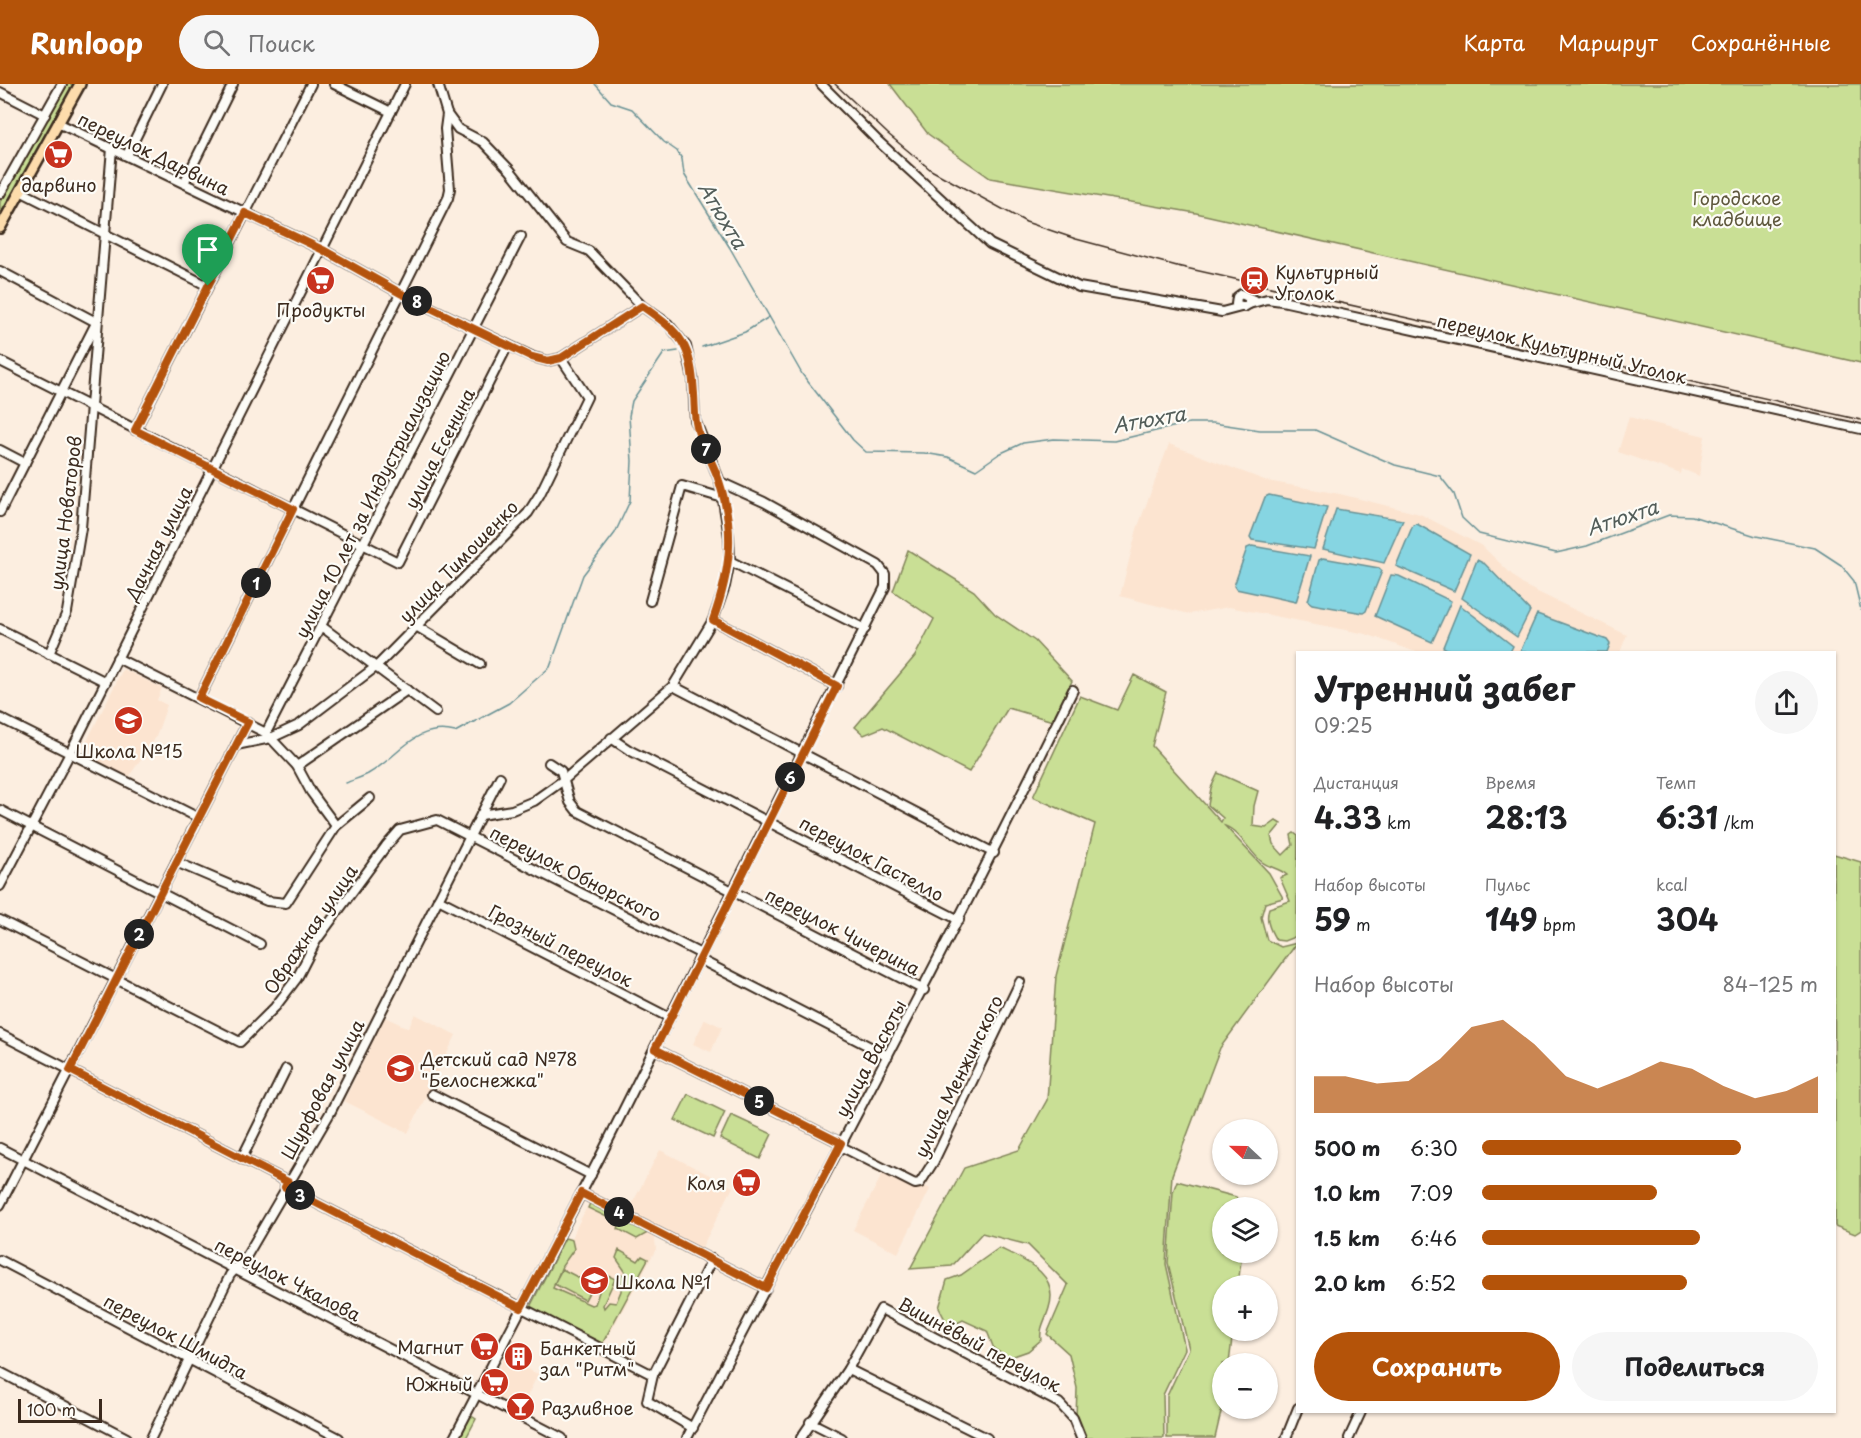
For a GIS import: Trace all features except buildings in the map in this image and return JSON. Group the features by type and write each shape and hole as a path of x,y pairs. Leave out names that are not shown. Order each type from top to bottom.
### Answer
{"main road":[{"path":"0,228 80,84"}],"street":[{"path":"0,194 62,84"},
{"path":"127,155 162,84"},
{"path":"184,183 233,84"},
{"path":"135,430 311,84"},
{"path":"334,84 391,112"},
{"name":"Дачная улица","path":"0,886 106,682 405,84"},
{"path":"438,84 447,114 458,129 483,142 510,170 567,242 590,251 642,306 668,324 686,346 693,379 695,420 720,482 730,561 725,586 713,620 674,686 565,779 534,801 512,810 481,815"},
{"name":"переулок Культурный Уголок","path":"821,84 879,142 990,244 1079,287 1197,308 1244,304 1267,298 1861,429"},
{"path":"0,92 45,115"},
{"path":"199,698 448,198 450,189 445,129 447,114"},
{"name":"переулок Дарвина","path":"58,123 323,250 402,294 507,347 548,361 561,358"},
{"name":"улица Новаторов","path":"49,654 67,612 81,528 112,148"},
{"path":"20,191 208,286"},
{"name":"улица 10 лет за Индустриализацию","path":"269,736 321,626 521,236"},
{"path":"0,271 98,318 0,512"},
{"path":"561,358 642,306"},
{"name":"улица Есенина","path":"363,544 398,562 507,347"},
{"name":"улица Тимошенко","path":"236,745 269,736 299,724 376,666 528,513 540,494 587,397 561,358"},
{"path":"0,361 363,544"},
{"path":"0,450 25,463"},
{"path":"454,1438 655,1049 885,586 885,574 878,565 764,502 720,482"},
{"path":"650,600 682,486 723,498"},
{"path":"730,561 865,629"},
{"path":"713,620 837,686"},
{"path":"321,626 436,712"},
{"path":"417,626 480,664"},
{"path":"0,629 106,682"},
{"path":"117,658 248,722 269,736 297,766 311,792 336,826"},
{"path":"674,686 994,853"},
{"path":"297,766 407,690"},
{"name":"улица Васюты","path":"687,1438 924,990 1073,690"},
{"path":"0,718 199,818"},
{"path":"0,1205 248,722"},
{"name":"переулок Гастелло","path":"611,738 959,920"},
{"name":"переулок Чичерина","path":"549,763 561,771 570,802 577,811 924,990"},
{"name":"Шурфовая улица","path":"151,1438 230,1275 237,1269 330,1113 500,777"},
{"path":"176,862 267,901 286,903 336,826 370,798"},
{"path":"0,810 260,944"},
{"name":"переулок Обнорского","path":"437,820 471,835 888,1056"},
{"name":"Овражная улица","path":"115,980 240,1042 275,1007 297,978 316,941 400,830 437,820"},
{"name":"Грозный переулок","path":"438,899 670,1018"},
{"path":"0,920 115,980"},
{"name":"улица Менжинского","path":"841,1144 915,1184 920,1183 934,1161 1020,982"},
{"path":"0,1034 242,1158 287,1185 653,1375"},
{"path":"655,1049 841,1144"},
{"path":"242,1158 286,1070"},
{"path":"432,1094 591,1175"},
{"name":"переулок Чкалова","path":"0,1148 562,1438"},
{"path":"581,1193 766,1288"},
{"path":"693,1428 647,1401 653,1375 712,1259"},
{"name":"переулок Шмидта","path":"0,1260 339,1438"},
{"name":"Вишнёвый переулок","path":"848,1369 881,1309 1059,1403 1073,1418 1081,1438"},
{"path":"801,1438 848,1369 987,1438"},
{"path":"0,1372 127,1438"},
{"path":"1286,1438 1296,1413"},
{"path":"1349,1438 1361,1413"},
{"path":"810,1422 842,1438"}],"shaded area":[{"path":"1629,417 1705,436 1699,476 1682,469 1681,474 1618,452"},
{"path":"1169,444 1267,481 1340,494 1420,514 1482,546 1523,585 1627,635 1620,651 1413,651 1366,634 1229,607 1189,614 1120,596 1137,529"},
{"name":"Школа №15","path":"123,669 162,688 157,700 167,705 156,737 128,778 80,755"},
{"name":"Детский сад №78 \"Белоснежка\"","path":"415,1014 456,1035 408,1133 344,1101 385,1017 408,1028"},
{"path":"705,1019 722,1027 711,1052 693,1044"},
{"path":"660,1150 733,1187 701,1249 628,1212"},
{"path":"884,1171 919,1189 921,1184 930,1189 898,1253 853,1230"},
{"name":"Школа №1","path":"591,1199 652,1231 656,1249 603,1346 533,1312"},
{"path":"504,1358 538,1374 521,1409 487,1392"}],"green space":[{"path":"66,84 74,84 0,215 0,202"},
{"name":"Городское кладбище","path":"890,84 1861,84 1861,363 1196,213 990,178 928,134"},
{"path":"908,550 974,591 995,614 1035,641 1072,681 1053,721 1008,708 969,772 883,727 864,735 855,727 915,656 934,619 893,591"},
{"path":"1134,675 1166,692 1152,746 1221,822 1223,818 1208,805 1211,788 1218,773 1258,791 1254,806 1253,826 1266,828 1276,821 1281,824 1271,836 1273,844 1283,855 1293,845 1291,835 1296,834 1296,936 1284,941 1276,940 1269,925 1268,912 1269,908 1290,901 1280,878 1287,875 1262,862 1235,832 1225,826 1269,873 1283,898 1265,903 1261,917 1267,940 1281,947 1296,944 1220,1048 1172,1175 1166,1264 1185,1349 1163,1395 1164,1438 1082,1438 1076,1418 1077,1388 1069,1354 1047,1334 1068,1285 1028,1245 982,1233 952,1266 910,1269 964,1168 1019,1150 1047,1100 1056,976 1095,824 1033,797 1080,696 1117,710"},
{"path":"1836,855 1861,862 1861,1230 1855,1234 1836,1226"},
{"path":"688,1094 725,1112 713,1138 675,1120"},
{"path":"731,1115 772,1134 760,1159 720,1139"},
{"path":"1177,1181 1236,1197 1212,1197 1212,1263 1241,1263 1239,1275 1212,1275 1212,1341 1232,1341 1230,1353 1212,1353 1212,1419 1219,1419 1215,1438 1167,1438 1167,1396 1189,1349 1168,1263 1173,1192"},
{"path":"591,1201 651,1231 637,1239 618,1229 619,1226 614,1224 615,1221 588,1208"},
{"path":"565,1238 572,1240 574,1249 562,1266 553,1288 591,1305 595,1304 600,1289 609,1276 615,1279 603,1305 604,1308 609,1302 616,1303 621,1291 621,1275 627,1274 616,1258 619,1250 638,1261 642,1256 648,1259 602,1344 533,1311 530,1307"},
{"path":"999,1248 1038,1269 1045,1277 1051,1296 1041,1340 1028,1351 1008,1358 994,1349 987,1331 963,1320 949,1327 939,1308 947,1280 961,1275"},
{"path":"562,1269 593,1285 585,1300 554,1284"},
{"path":"470,1415 476,1419 466,1438 458,1438"}],"water":[{"path":"1269,495 1327,507 1314,549 1252,540 1250,537 1265,497"},
{"path":"1336,509 1403,520 1384,563 1323,549"},
{"path":"1417,524 1470,554 1454,591 1396,566 1413,525"},
{"path":"1252,546 1310,556 1296,602 1236,589 1234,586 1247,548"},
{"path":"1323,558 1379,568 1382,571 1366,611 1363,613 1312,604 1308,601 1319,560"},
{"path":"1477,560 1485,564 1530,611 1517,637 1462,598"},
{"path":"1391,575 1399,576 1451,601 1432,642 1375,616"},
{"path":"1460,605 1513,646 1510,651 1451,651 1443,647"},
{"path":"1537,614 1607,640 1610,644 1607,651 1520,651"}],"waterway":[{"name":"Атюхта","path":"595,84 611,102 632,109 664,142 677,151 682,159 684,174 730,248 802,374 853,440 866,452 924,453 948,457 976,470 999,454 1023,443 1054,439 1114,441 1189,423 1213,423 1260,430 1315,430 1395,465 1440,476 1454,494 1462,518 1479,534 1556,553 1587,546 1669,515 1692,516 1756,536 1815,548 1841,565 1854,581 1861,610"},
{"path":"702,347 745,332 769,317"},
{"path":"346,783 379,767 418,736 441,730 455,732 509,703 550,667 583,575 615,533 630,501 632,461 629,416 632,401 664,353 678,351"}],"railway":[{"path":"835,84 888,134 931,170 1026,222 1076,239 1177,266 1861,420"}],"place":[{"name":"дарвино","path":"59,155"},
{"name":"Продукты","path":"321,280"},
{"name":"Культурный Уголок","path":"1254,281"},
{"name":"Школа №15","path":"129,721"},
{"name":"Детский сад №78 \"Белоснежка\"","path":"400,1068"},
{"name":"Коля","path":"747,1182"},
{"name":"Школа №1","path":"594,1281"},
{"name":"Магнит","path":"484,1346"},
{"name":"Банкетный зал \"Ритм\"","path":"519,1357"},
{"name":"Южный","path":"494,1383"},
{"name":"Разливное","path":"520,1407"}],"route":[{"path":"245,213 323,250 402,294 507,347 532,357 548,361 561,358 642,306 668,324 686,346 693,379 695,420 720,482 729,537 730,561 725,586 713,620 837,686 655,1049 841,1143 766,1288 581,1193 521,1308 285,1187 288,1182 70,1070 248,722 199,698 293,509 135,430 208,286 245,213"}]}
